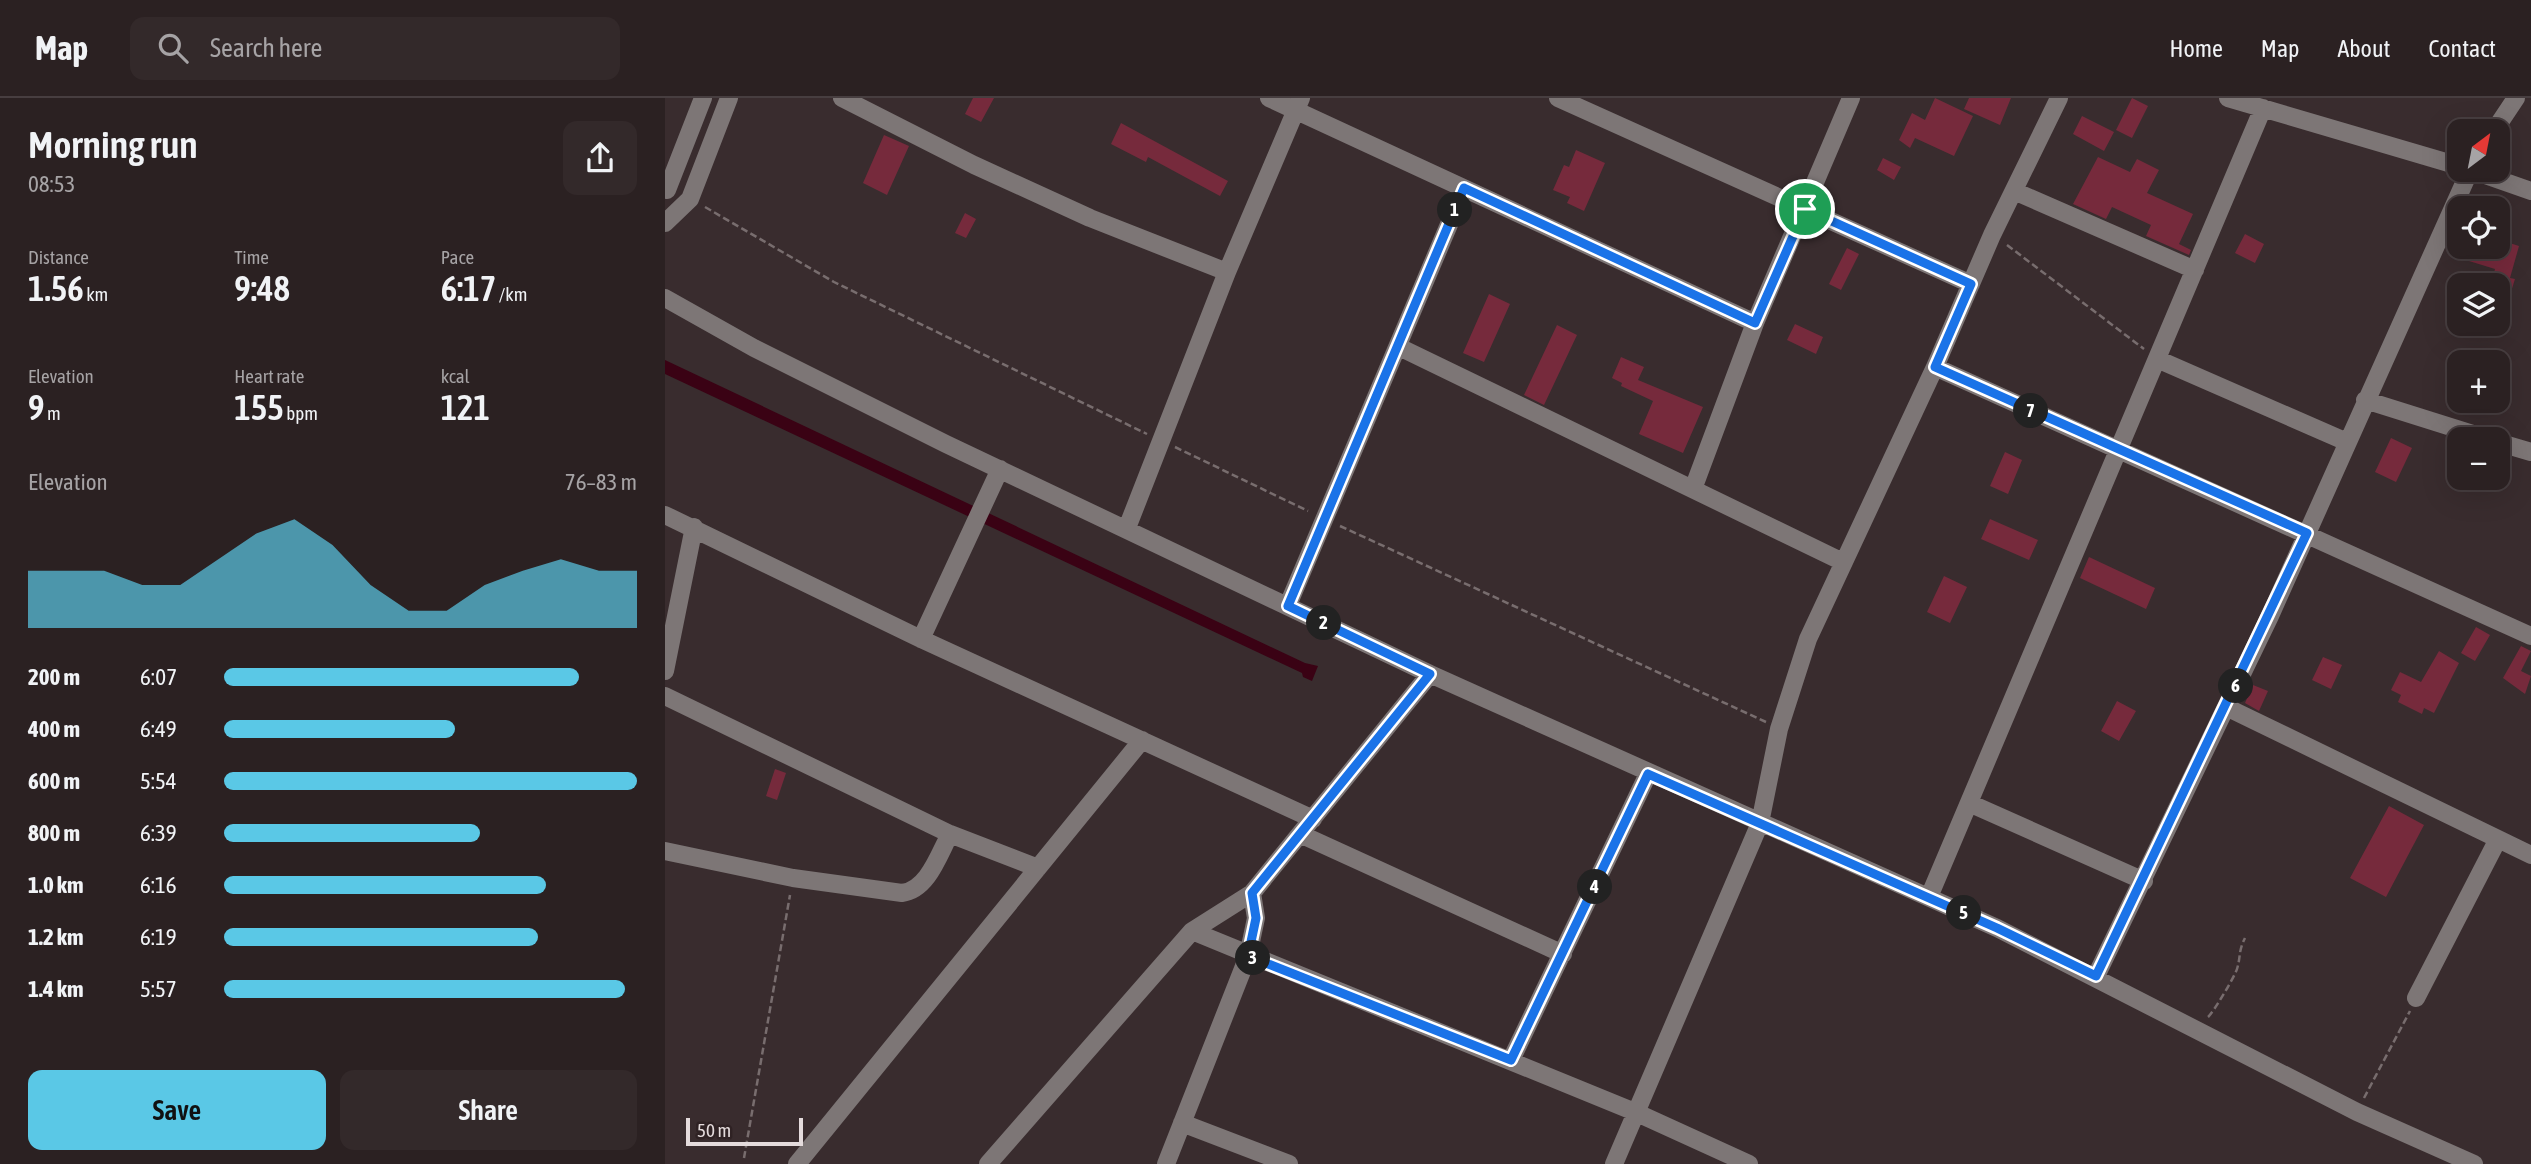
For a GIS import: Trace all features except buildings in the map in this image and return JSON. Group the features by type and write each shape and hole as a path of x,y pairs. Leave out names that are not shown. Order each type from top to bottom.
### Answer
{"street":[{"path":"690,199 666,189 703,98"},
{"path":"665,223 690,199 729,98"},
{"path":"842,98 1079,213 1227,272"},
{"path":"1269,98 1299,105 1464,188 1755,323"},
{"path":"1557,98 1971,284"},
{"path":"1693,489 1755,323 1851,98"},
{"path":"1614,1164 1760,822 1779,729 1808,639 1935,367 1992,235 2059,98"},
{"path":"2228,98 2447,162"},
{"path":"2502,119 2516,98"},
{"path":"1128,528 1227,272 1299,105"},
{"path":"1929,897 2263,108"},
{"path":"2096,976 2144,881 2307,533 2465,182"},
{"path":"2505,182 2531,191"},
{"path":"1288,606 1464,188"},
{"path":"2014,191 2195,270"},
{"path":"665,298 754,348 1000,470 1128,528 1430,674 1648,774 1929,897 2096,976 2357,1112 2474,1164"},
{"path":"1399,347 1843,562"},
{"path":"2157,359 2347,442"},
{"path":"1935,367 2531,636"},
{"path":"2365,400 2451,427"},
{"path":"2510,446 2531,452"},
{"path":"921,639 1000,470"},
{"path":"665,515 921,639 1313,818"},
{"path":"665,671 694,527"},
{"path":"988,1164 1192,931 1252,893 1430,674"},
{"path":"665,696 950,834 1038,868"},
{"path":"2226,707 2497,841 2531,855"},
{"path":"797,1164 1142,740"},
{"path":"1511,1060 1648,774"},
{"path":"1969,803 2144,881"},
{"path":"665,851 793,878 913,892 922,884 950,834"},
{"path":"1300,834 1563,954"},
{"path":"2416,998 2497,841"},
{"path":"1166,1164 1248,956 1256,918 1252,893"},
{"path":"1192,931 1248,956 1511,1060 1749,1164"},
{"path":"1182,1123 1289,1164"}],"path":[{"path":"690,199 834,282 1325,520 1779,729"},
{"path":"1992,235 2078,296 2157,359"},
{"path":"744,1158 793,878"},
{"path":"2194,1027 2214,1012 2237,970 2237,954 2245,937"},
{"path":"2357,1112 2416,998"}],"shaded area":[{"path":"665,360 1305,663 1318,666 1312,681 1303,677 1302,673 665,374"}],"route":[{"path":"1464,188 1517,215 1755,323 1805,209 1971,284 1935,367 2118,451 2307,533 2144,881 2096,976 1929,897 1648,774 1511,1060 1248,956 1256,918 1252,893 1430,674 1288,606 1464,188"}]}
